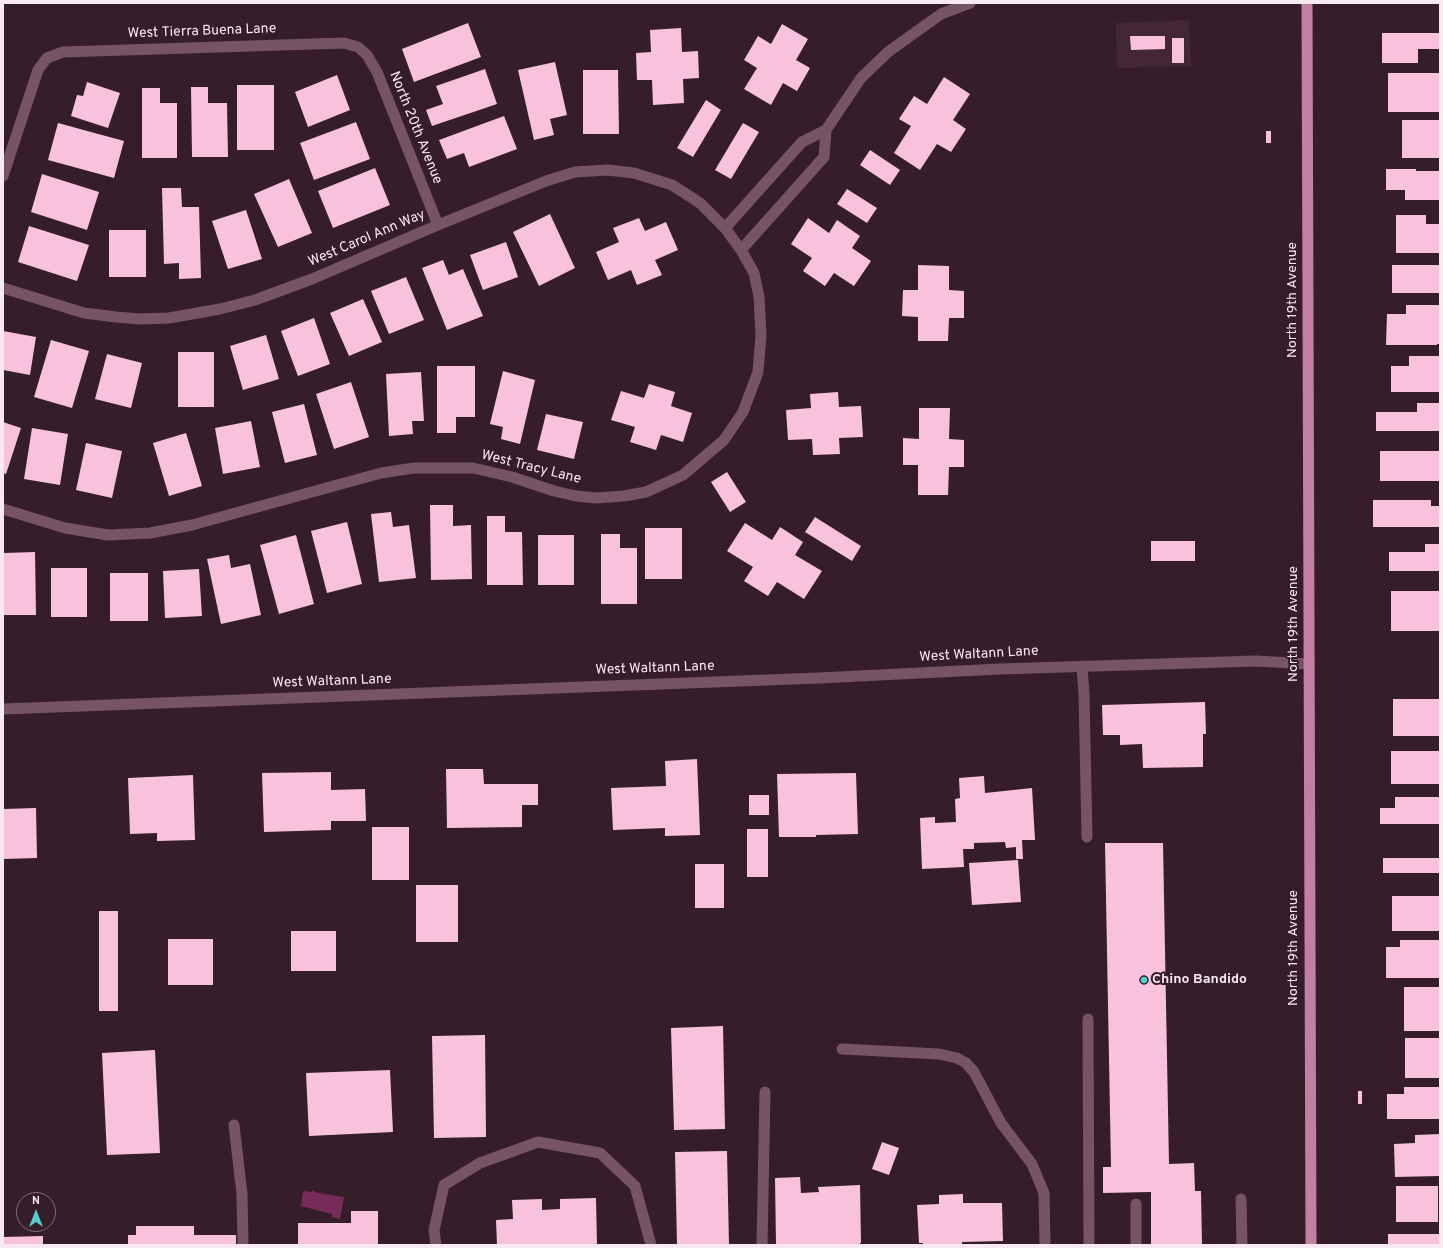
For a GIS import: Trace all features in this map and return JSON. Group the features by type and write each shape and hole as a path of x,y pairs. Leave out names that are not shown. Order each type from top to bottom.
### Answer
{"main road":[{"name":"North 19th Avenue","path":"1307,3 1311,1245"}],"street":[{"path":"725,228 802,142 826,130 861,78 888,52 941,14 970,3"},
{"name":"West Tierra Buena Lane","path":"3,176 38,70 47,58 63,52 344,43 358,47"},
{"name":"North 20th Avenue","path":"358,47 367,55 377,72 438,225"},
{"path":"741,250 824,157 826,130"},
{"name":"West Carol Ann Way","path":"3,288 84,313 116,317 140,319 169,318 220,309 248,302 304,282 546,181 575,172 608,170 634,173 672,185 700,203 725,228 741,250"},
{"name":"West Tracy Lane","path":"3,509 65,528 108,535 150,533 192,525 381,473 414,468 473,468 512,477 554,491 576,496 596,498 624,496 646,492 683,475 724,440 743,412 758,372 761,335 759,297 754,273 741,250"},
{"name":"West Waltann Lane","path":"3,709 819,678 1082,666 1256,661 1309,664"},
{"path":"1082,666 1087,837"},
{"path":"1088,1019 1089,1245"},
{"path":"842,1049 939,1054 958,1058 966,1063 974,1072 1001,1123 1032,1164 1044,1192 1045,1245"},
{"path":"762,1245 765,1092"},
{"path":"234,1125 242,1194 242,1245"},
{"path":"436,1245 434,1230 444,1185 480,1163 538,1142 600,1153 635,1186 651,1245"},
{"path":"1241,1199 1242,1245"},
{"path":"1136,1204 1136,1245"}],"shaded area":[{"path":"1189,20 1191,66 1117,68 1116,23"},
{"path":"312,1190 318,1193 344,1197 340,1219 332,1217 332,1214 301,1206 303,1191 312,1192"}],"building":[{"path":"468,23 481,57 414,82 402,49"},
{"path":"782,24 808,39 796,60 810,68 797,91 783,83 771,105 744,89 757,68 744,60 758,36 771,44"},
{"path":"681,28 682,52 698,51 699,78 683,79 684,103 653,105 652,80 637,80 636,53 651,52 650,30"},
{"path":"1382,33 1440,33 1440,49 1418,49 1418,63 1382,63"},
{"path":"1130,36 1165,36 1165,49 1131,50"},
{"path":"1172,38 1184,38 1184,63 1172,63"},
{"path":"555,62 567,115 550,119 554,135 534,140 518,70"},
{"path":"485,69 497,104 432,126 426,110 443,104 436,86"},
{"path":"583,70 618,70 619,134 583,134"},
{"path":"1388,73 1439,73 1439,112 1388,112"},
{"path":"337,75 350,110 308,127 295,92"},
{"path":"944,77 970,94 953,120 966,129 951,152 937,144 920,170 894,153 911,126 899,119 914,96 927,104"},
{"path":"87,82 120,93 108,128 71,116 77,95 83,96"},
{"path":"237,85 274,85 274,150 237,150"},
{"path":"191,87 208,87 208,103 227,103 228,157 192,157"},
{"path":"142,88 160,88 160,103 177,103 177,158 142,158"},
{"path":"706,100 721,110 693,157 677,148"},
{"path":"504,116 517,149 469,167 464,153 447,159 439,140"},
{"path":"1402,120 1440,120 1440,158 1402,158"},
{"path":"356,122 370,159 314,180 300,143"},
{"path":"58,123 124,141 114,178 48,160"},
{"path":"743,123 759,132 731,179 715,170"},
{"path":"1266,131 1271,131 1271,143 1266,143"},
{"path":"870,150 900,170 890,185 860,165"},
{"path":"375,168 390,205 333,228 318,191"},
{"path":"1386,169 1440,171 1440,200 1405,200 1405,190 1386,190"},
{"path":"42,174 99,192 87,230 31,212"},
{"path":"289,179 312,233 278,247 254,194"},
{"path":"162,188 181,188 182,207 199,207 201,278 179,279 179,263 164,264"},
{"path":"847,189 877,208 867,223 837,204"},
{"path":"246,210 262,259 228,269 212,221"},
{"path":"550,214 575,268 539,286 513,232"},
{"path":"1396,215 1426,215 1426,224 1440,224 1440,253 1396,253"},
{"path":"639,218 645,231 666,222 678,250 655,260 662,275 637,285 631,270 608,280 596,252 619,242 613,228"},
{"path":"808,218 829,233 837,220 860,236 852,248 871,261 854,286 834,273 825,286 803,271 812,258 791,244"},
{"path":"29,226 89,245 77,281 18,262"},
{"path":"109,230 146,230 146,277 109,277"},
{"path":"506,242 518,277 483,290 470,255"},
{"path":"443,260 449,275 463,269 483,316 447,330 422,268"},
{"path":"918,265 949,266 949,290 964,291 964,318 949,318 948,341 918,341 918,317 902,316 903,290 918,290"},
{"path":"1392,265 1440,265 1440,293 1392,293"},
{"path":"406,277 424,320 389,334 371,291"},
{"path":"363,299 382,342 349,356 330,313"},
{"path":"1406,305 1440,305 1440,344 1386,345 1387,314 1406,314"},
{"path":"314,318 330,364 298,376 281,331"},
{"path":"3,331 36,337 30,375 3,370"},
{"path":"266,335 279,379 243,390 230,346"},
{"path":"51,340 89,351 72,408 34,397"},
{"path":"178,352 214,352 214,407 178,407"},
{"path":"107,354 142,363 131,408 95,399"},
{"path":"1409,356 1440,356 1440,392 1391,392 1391,366 1409,366"},
{"path":"437,366 475,366 475,417 456,417 456,433 437,433"},
{"path":"503,371 535,380 520,444 501,439 503,427 490,424"},
{"path":"421,372 424,421 412,421 413,434 389,436 386,374"},
{"path":"351,382 369,437 334,449 316,394"},
{"path":"649,384 675,392 671,406 692,413 683,442 661,435 656,450 630,442 635,427 611,420 621,391 644,398"},
{"path":"838,392 839,407 861,406 863,437 839,438 840,454 813,455 812,439 788,440 786,410 811,408 810,394"},
{"path":"1417,403 1440,403 1440,431 1376,431 1376,412 1417,412"},
{"path":"304,404 317,455 285,463 272,412"},
{"path":"919,408 950,408 949,439 964,440 964,467 949,467 948,495 918,495 918,465 903,465 903,438 919,439"},
{"path":"546,414 583,422 574,459 537,450"},
{"path":"251,421 260,467 223,474 215,428"},
{"path":"3,422 21,428 6,474 3,473"},
{"path":"32,428 68,434 60,485 24,479"},
{"path":"186,433 202,486 169,496 153,443"},
{"path":"86,443 122,451 112,498 76,490"},
{"path":"1380,451 1440,451 1440,481 1380,481"},
{"path":"727,472 746,502 730,512 711,482"},
{"path":"1373,500 1431,500 1431,506 1440,506 1440,527 1373,527"},
{"path":"430,505 453,505 453,526 471,525 472,579 431,580"},
{"path":"391,512 393,527 409,525 416,578 379,582 371,514"},
{"path":"487,516 505,516 505,532 522,532 523,585 487,585"},
{"path":"815,517 861,546 852,561 805,532"},
{"path":"347,522 362,584 327,593 311,531"},
{"path":"745,523 772,540 780,527 803,542 795,555 822,571 804,599 777,582 768,596 744,581 753,567 727,551"},
{"path":"645,528 682,528 682,579 645,579"},
{"path":"601,534 620,534 620,548 637,548 637,604 601,604"},
{"path":"296,535 314,604 279,614 260,545"},
{"path":"538,535 574,535 574,585 538,585"},
{"path":"1151,541 1195,541 1195,561 1151,561"},
{"path":"1425,544 1440,544 1440,571 1389,571 1389,552 1425,552"},
{"path":"35,552 36,615 3,615 3,553"},
{"path":"229,555 231,568 250,564 261,615 221,624 207,559"},
{"path":"51,568 87,568 87,617 51,617"},
{"path":"199,569 202,616 165,618 163,571"},
{"path":"110,573 148,573 148,621 110,621"},
{"path":"1391,591 1440,591 1440,631 1391,631"},
{"path":"1393,699 1440,699 1440,736 1393,736"},
{"path":"1205,702 1206,734 1203,734 1203,767 1143,768 1142,744 1120,745 1120,735 1103,735 1102,705"},
{"path":"1391,751 1440,751 1440,784 1391,784"},
{"path":"697,759 700,835 665,836 665,828 613,830 611,788 666,786 665,761"},
{"path":"446,769 483,769 484,784 538,784 538,805 522,805 522,827 447,828"},
{"path":"331,772 331,790 365,789 366,821 331,821 331,830 264,832 262,773"},
{"path":"856,773 858,834 816,835 816,837 779,837 777,774"},
{"path":"193,775 195,840 157,841 157,833 130,834 128,778"},
{"path":"984,776 985,793 1032,788 1035,840 1022,840 1023,859 1016,859 1016,847 1006,848 1005,842 974,843 974,849 963,849 964,867 922,869 920,818 935,817 935,823 956,822 955,799 960,798 959,778"},
{"path":"749,795 769,795 769,815 749,815"},
{"path":"1395,797 1440,797 1440,824 1380,824 1380,808 1395,808"},
{"path":"36,808 37,858 3,859 3,809"},
{"path":"372,827 409,827 409,880 372,880"},
{"path":"747,829 768,829 768,877 747,877"},
{"path":"1105,843 1163,843 1169,1164 1194,1163 1195,1191 1201,1191 1202,1245 1151,1245 1151,1192 1103,1193 1103,1167 1111,1167"},
{"path":"1383,858 1440,858 1440,873 1383,873"},
{"path":"1018,860 1021,902 972,905 969,863"},
{"path":"695,864 724,864 724,908 695,908"},
{"path":"416,885 458,885 458,942 416,942"},
{"path":"1392,896 1440,896 1440,931 1392,931"},
{"path":"99,911 118,911 118,1011 99,1011"},
{"path":"291,931 336,931 336,971 291,971"},
{"path":"168,939 213,939 213,985 168,985"},
{"path":"1400,940 1440,940 1440,978 1386,978 1386,947 1400,947"},
{"path":"1404,987 1440,987 1440,1031 1404,1031"},
{"path":"723,1026 725,1129 674,1130 671,1028"},
{"path":"485,1035 486,1137 434,1138 432,1036"},
{"path":"1405,1038 1440,1038 1440,1078 1405,1078"},
{"path":"155,1050 160,1153 107,1155 102,1053"},
{"path":"390,1070 393,1132 309,1136 306,1073"},
{"path":"1404,1087 1440,1087 1440,1119 1387,1119 1387,1094 1404,1094"},
{"path":"1358,1091 1362,1091 1362,1104 1358,1104"},
{"path":"1440,1134 1440,1176 1395,1177 1394,1144 1415,1143 1415,1135"},
{"path":"882,1142 899,1148 889,1175 872,1169"},
{"path":"727,1151 729,1245 677,1245 675,1152"},
{"path":"800,1177 801,1193 819,1192 818,1187 860,1185 860,1245 776,1245 775,1178"},
{"path":"1396,1186 1438,1186 1438,1222 1396,1222"},
{"path":"963,1194 963,1203 1002,1203 1003,1241 962,1242 962,1245 923,1245 923,1243 919,1243 917,1205 939,1204 939,1195"},
{"path":"596,1198 597,1245 497,1245 496,1220 513,1219 512,1200 542,1199 542,1210 560,1209 560,1199"},
{"path":"351,1211 378,1211 378,1245 298,1245 298,1223 351,1223"},
{"path":"136,1226 194,1226 194,1235 236,1235 236,1245 128,1245 128,1235 136,1235"},
{"path":"1388,1234 1440,1234 1440,1245 1388,1245"},
{"path":"43,1236 43,1245 3,1245 3,1237"}],"place":[{"name":"Chino Bandido","path":"1144,980"}]}
